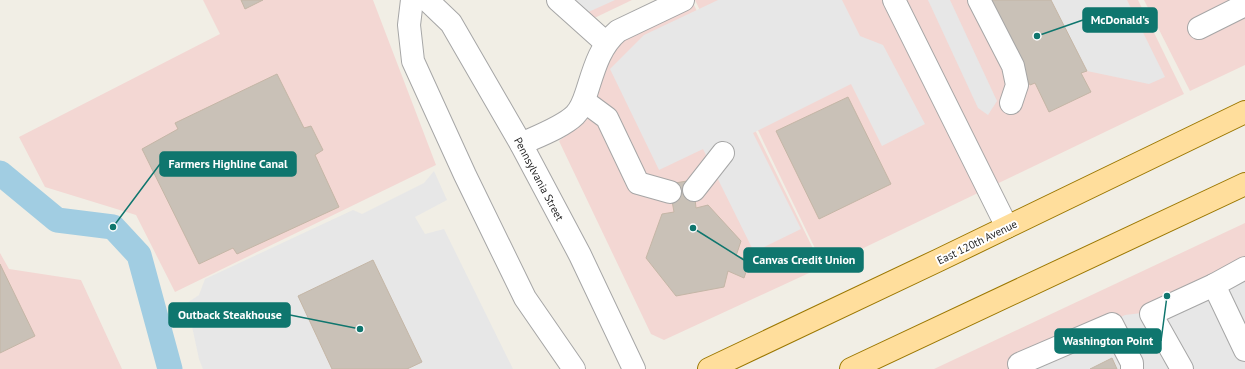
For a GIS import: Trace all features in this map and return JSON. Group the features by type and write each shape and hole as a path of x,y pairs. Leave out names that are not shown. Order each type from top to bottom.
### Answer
{"main road":[{"name":"East 120th Avenue","path":"709,369 1245,112"},
{"path":"851,369 1245,184"}],"street":[{"path":"412,0 409,25 413,61 465,175 525,298 574,369"},
{"name":"Pennsylvania Street","path":"427,0 451,23 521,144 580,255 634,369"},
{"path":"558,0 606,43"},
{"path":"521,144 569,120 575,115 584,101 598,60 610,37 618,31 682,0"},
{"path":"894,0 1007,227"},
{"path":"979,0 1013,66 1017,85 1011,103"},
{"path":"1199,28 1235,6"},
{"path":"584,101 607,118 638,183 670,192"},
{"path":"694,190 723,153"},
{"path":"1182,369 1151,314 1214,285 1245,268"},
{"path":"1214,285 1245,350"},
{"path":"1017,367 1112,324 1132,363 1132,369"}],"shaded area":[{"path":"203,0 373,0 436,165 175,292 136,215 45,187 19,137 220,34"},
{"path":"563,0 632,0 586,22"},
{"path":"569,0 615,0 584,14"},
{"path":"695,0 1138,0 1184,94 824,267"},
{"path":"718,0 842,0 860,36 883,45 925,124 882,146 851,84 753,133 801,229 754,252 703,149 659,170 610,69 644,35"},
{"path":"928,0 950,0 997,101 988,115 978,108"},
{"path":"1051,0 1127,0 1165,77 1149,84 1087,71"},
{"path":"1144,0 1245,0 1245,65 1190,91"},
{"path":"693,3 822,267 664,340 651,334 559,141 589,118 599,84 619,39"},
{"path":"434,171 447,200 415,217 425,234 444,229 513,369 203,369 199,359 187,303 199,295 205,279 353,210 362,214 424,183"},
{"path":"1245,223 1245,369 934,369"},
{"path":"0,253 9,269 81,280 122,369 0,369"},
{"path":"1245,266 1245,369 1013,369 1125,315 1150,312"}],"building":[{"path":"241,0 263,0 245,9"},
{"path":"988,0 1051,0 1087,71 1081,73 1091,92 1049,112 1035,83 1030,85"},
{"path":"277,74 304,128 311,126 323,150 315,155 339,207 237,254 233,248 199,264 142,149 178,129 175,123"},
{"path":"848,97 891,184 819,219 776,131"},
{"path":"693,180 696,208 708,205 741,241 736,256 750,260 744,278 728,271 724,287 676,296 646,258 662,214 674,212 669,184"},
{"path":"373,260 422,362 407,369 332,369 298,296"},
{"path":"0,264 35,336 0,353"},
{"path":"1112,358 1117,369 1090,369"}],"waterway":[{"path":"0,173 57,220 113,227 139,255 170,369"}],"place":[{"name":"McDonald's","path":"1037,36"},
{"name":"Farmers Highline Canal","path":"113,227"},
{"name":"Canvas Credit Union","path":"693,228"},
{"name":"Washington Point","path":"1167,296"},
{"name":"Outback Steakhouse","path":"360,329"}]}
